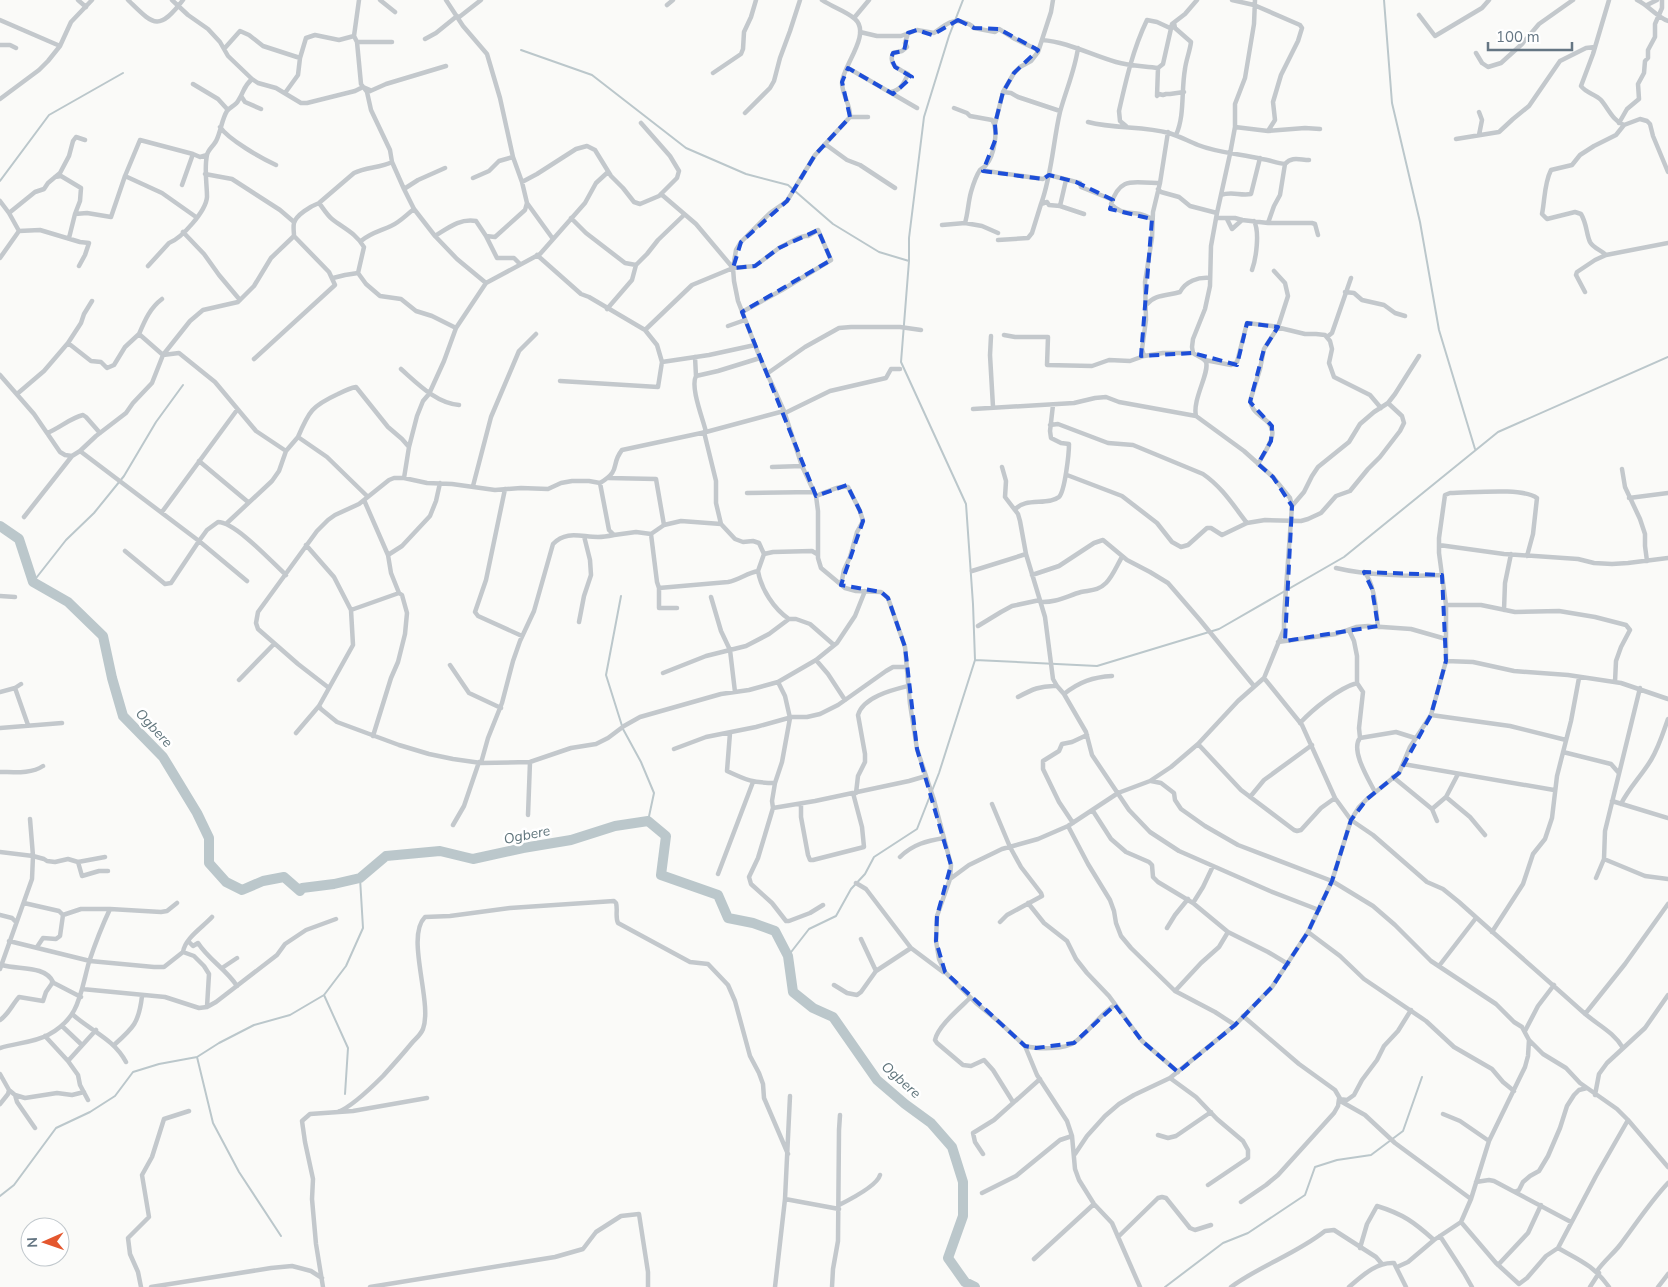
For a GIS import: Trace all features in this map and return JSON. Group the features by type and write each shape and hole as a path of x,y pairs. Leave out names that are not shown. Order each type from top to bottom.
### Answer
{"street":[{"path":"78,0 86,6"},
{"path":"0,99 39,70 60,46 71,22 92,0"},
{"path":"128,0 157,23 167,17 182,0"},
{"path":"172,0 188,15 208,29 220,42 228,56 252,79 276,88 301,103 354,91 363,87"},
{"path":"358,0 354,36 357,42 357,58 363,87 368,91 370,110 390,150 392,162 404,190 414,209 435,236 457,259 486,283"},
{"path":"380,0 395,12"},
{"path":"446,0 457,18 487,54 500,98 513,157 527,202 553,239"},
{"path":"425,39 481,0"},
{"path":"667,5 673,0"},
{"path":"713,74 741,54 744,32 752,17 756,0"},
{"path":"745,113 770,88 774,81 800,0"},
{"path":"822,0 854,18 859,23 858,44 842,82 850,109 850,117 815,155 787,201 770,213 741,242 736,250 733,268 734,281 738,301 745,320 784,412 802,466 815,494 818,511 817,554 821,568 845,588 881,592 888,598 904,647 917,749 934,800 950,865 950,879 937,916 936,941 939,959 945,972"},
{"path":"832,7 835,0"},
{"path":"854,18 869,0"},
{"path":"966,223 971,191 980,170 986,165 992,153 996,138 995,124 1003,92 1014,73 1031,61 1038,50 1053,0"},
{"path":"1042,40 1078,48 1130,66 1140,65 1158,68 1163,64 1172,24 1197,0"},
{"path":"1232,0 1254,3 1300,25 1302,28 1298,41 1281,75 1273,102 1275,120 1268,131"},
{"path":"1419,15 1435,36 1482,8 1489,0"},
{"path":"1476,53 1482,63 1488,67 1502,63 1539,24 1573,0"},
{"path":"1609,0 1582,86 1583,89 1602,101 1608,112 1619,123 1624,125"},
{"path":"1637,0 1668,20"},
{"path":"1647,5 1657,0"},
{"path":"1619,123 1628,109 1639,99 1638,84 1644,73 1648,50 1656,37 1655,28 1662,8 1662,0"},
{"path":"1193,353 1193,339 1205,309 1210,286 1211,246 1235,127 1235,104 1245,78 1254,24 1254,3"},
{"path":"860,32 877,36 901,36 917,30 934,33 948,23 958,20 974,28 994,32 999,29 1015,40 1038,50"},
{"path":"1127,127 1120,121 1119,111 1134,52 1147,20 1170,28"},
{"path":"1,22 60,46"},
{"path":"1174,23 1175,28 1192,42 1185,69 1184,92 1176,135"},
{"path":"224,49 240,31 249,35 263,46 300,58"},
{"path":"890,92 896,91 905,83 908,74 895,67 891,63 891,58 893,53 902,51 907,47 905,43 908,33"},
{"path":"285,93 298,75 300,58 306,38 310,36 339,40 354,36"},
{"path":"357,42 392,42"},
{"path":"0,45 10,45 12,48 16,48"},
{"path":"1456,139 1503,130 1513,118 1530,106 1560,60 1586,48 1595,47"},
{"path":"998,240 1028,238 1032,232 1048,182 1060,111 1076,62 1078,48"},
{"path":"368,91 446,66"},
{"path":"848,68 917,108"},
{"path":"1158,68 1157,96 1159,94 1163,96 1184,92"},
{"path":"148,266 203,210 207,198 205,174 207,155 217,140 228,110 237,104 243,89 252,79"},
{"path":"193,84 218,99 228,110"},
{"path":"1003,92 1011,93 1060,111"},
{"path":"241,96 245,102 262,109"},
{"path":"954,108 970,116 992,120 995,124"},
{"path":"1479,112 1482,120 1479,135"},
{"path":"850,117 868,117"},
{"path":"1606,255 1590,242 1586,222 1581,214 1575,212 1546,220 1542,214 1545,189 1551,170 1572,165 1580,155 1616,135 1624,125 1640,119 1647,120 1650,124 1668,172"},
{"path":"1088,122 1099,125 1168,132 1198,145 1230,154 1285,164"},
{"path":"522,182 576,149 587,146 595,150 608,172 634,202 640,204 659,196 677,178 679,171 670,156 641,123"},
{"path":"1235,127 1268,131 1304,128 1320,129"},
{"path":"220,128 225,135 237,143 276,165"},
{"path":"1144,356 1142,350 1146,320 1145,282 1152,238 1152,219 1168,132"},
{"path":"9,213 34,192 44,189 60,173 76,137 85,140"},
{"path":"74,214 87,213 111,217 140,140 200,157 207,155"},
{"path":"824,144 895,188"},
{"path":"182,185 193,154"},
{"path":"473,178 489,171 499,161 513,157"},
{"path":"1221,195 1227,193 1250,194 1260,158"},
{"path":"1268,223 1280,195 1285,164 1296,158 1309,160"},
{"path":"254,359 336,285 330,272 294,236 294,222 354,173 392,162"},
{"path":"404,190 418,180 445,168"},
{"path":"980,170 1043,179 1049,175"},
{"path":"404,478 409,447 423,401 430,393 456,328 486,283 537,255 585,203 596,183 608,172"},
{"path":"205,174 232,179 280,210 294,222"},
{"path":"1049,175 1080,183 1081,187 1112,200"},
{"path":"54,178 61,176 81,188 80,201 74,214 69,238"},
{"path":"125,176 162,193 196,217"},
{"path":"1060,206 1066,180"},
{"path":"1152,219 1141,214 1118,211 1111,204 1118,189 1126,182 1160,183"},
{"path":"1158,189 1161,192 1179,197 1190,206 1227,218 1268,223 1312,223 1315,224 1318,235"},
{"path":"661,194 696,224 733,268"},
{"path":"0,202 9,213 18,231"},
{"path":"486,236 495,237 525,210 527,202"},
{"path":"1041,204 1047,202 1049,205 1060,206 1084,214"},
{"path":"319,203 331,218 348,229 361,241 364,247 358,274"},
{"path":"361,241 369,234 403,219 414,209"},
{"path":"607,309 632,280 636,265 684,215"},
{"path":"571,218 586,233 625,263 636,265"},
{"path":"1227,218 1232,229 1242,220"},
{"path":"435,236 466,219 476,221 497,258 514,258 520,264"},
{"path":"1252,270 1256,250 1256,226 1254,221"},
{"path":"942,225 966,223 982,226 998,233"},
{"path":"18,231 40,230 80,242 89,242 79,266"},
{"path":"645,330 692,285 733,268 755,266 779,248 818,230 831,260 742,312"},
{"path":"0,258 18,231"},
{"path":"183,232 204,254 240,300"},
{"path":"24,516 72,456 126,413 152,383 163,355 190,321 203,310 240,300 250,292 271,258 294,236"},
{"path":"1585,292 1576,275 1594,260 1606,255 1668,243"},
{"path":"537,255 581,294 645,330 657,345 662,362 658,387 560,382"},
{"path":"1258,464 1273,434 1272,426 1270,422 1252,408 1250,402 1264,349 1278,327 1288,296 1285,282 1274,271"},
{"path":"333,278 358,274"},
{"path":"358,274 380,296 401,299 416,311 432,316 456,328"},
{"path":"1146,305 1156,297 1180,292 1182,287 1198,277 1210,278"},
{"path":"1327,337 1332,333 1351,278"},
{"path":"1345,292 1354,293 1362,300 1384,305 1395,313 1405,316"},
{"path":"68,343 91,361 101,362 107,368 114,365 125,348 139,334 146,316 155,304 162,299"},
{"path":"17,394 44,371 68,343 92,301"},
{"path":"728,326 745,320"},
{"path":"1004,335 1048,337 1047,365 1092,366 1109,360 1130,361 1144,356 1163,353 1193,353 1204,359 1231,364 1237,362 1247,322 1327,337"},
{"path":"768,373 805,347 839,328 851,326 900,327 921,330"},
{"path":"139,334 163,355 179,353"},
{"path":"473,486 492,417 518,351 536,334"},
{"path":"991,336 993,407"},
{"path":"1327,337 1332,349 1330,363 1334,378 1370,395 1381,408"},
{"path":"170,345 215,382 256,431 286,450"},
{"path":"662,362 755,345"},
{"path":"1292,506 1304,492 1318,467 1349,442 1364,420 1388,403 1418,356"},
{"path":"695,357 695,389 716,481 715,498 721,524 735,539 743,542 753,541 759,543 764,554 758,571 760,580 781,614 789,619 796,619 810,624 834,645"},
{"path":"696,376 760,358"},
{"path":"1196,416 1194,410 1196,398 1207,368 1207,363 1204,359"},
{"path":"329,688 258,629 256,623 258,612 317,531 328,520 359,504 389,480 404,478 426,484 440,483 495,490 521,488 548,489 561,483 572,481 600,483 609,478 615,471 619,454 622,450 784,412 830,392 886,378 890,369 900,368"},
{"path":"401,369 444,402 459,405"},
{"path":"0,375 17,394 60,452 72,456"},
{"path":"227,523 272,481 279,471 286,450 298,437 306,416 311,410 324,401 354,386 358,388 388,427 409,447"},
{"path":"950,879 969,865 1002,850 1038,839 1068,826 1118,793 1150,781 1198,744 1264,678 1284,629 1292,506 1290,498 1273,477 1244,452 1196,416 1119,402 1106,397 1074,403 973,409"},
{"path":"1067,475 1122,496 1157,523 1172,542 1181,547 1188,545 1207,528 1211,528 1222,535 1247,523 1265,520 1301,521 1321,513 1336,496 1350,491 1400,431 1404,423 1402,416 1388,403"},
{"path":"1015,510 1018,506 1059,497 1067,475 1066,466 1069,444 1061,443 1051,438 1050,425 1053,404"},
{"path":"162,512 179,486 237,410"},
{"path":"47,433 83,415 100,433"},
{"path":"1050,425 1058,424 1108,443 1133,445 1203,474 1213,481 1230,499 1247,523"},
{"path":"298,437 327,458 366,498 388,555 391,573 399,593 402,595 406,613 405,634 398,662 391,678 373,736"},
{"path":"80,451 162,512 247,581"},
{"path":"199,461 248,502"},
{"path":"772,467 802,466"},
{"path":"1002,467 1006,481 1005,497 1015,510 1020,521 1026,554 1045,617 1053,679 1056,686 1064,694 1087,735 1092,755 1129,810 1150,832 1179,851 1318,910"},
{"path":"1622,469 1625,488 1645,534 1647,560"},
{"path":"609,478 656,479 664,525"},
{"path":"388,555 402,546 430,516 436,502 440,483"},
{"path":"600,483 609,530 614,535"},
{"path":"748,493 815,494 834,488 848,487 860,510 863,521 857,532 841,585"},
{"path":"505,489 486,580 475,612 478,616 522,636"},
{"path":"1074,1154 1105,1116 1119,1104 1178,1072 1235,1025 1272,987 1308,932 1332,881 1351,820 1359,807 1399,773 1415,738 1431,715 1446,661 1446,604 1439,545 1443,501 1448,493 1527,493 1537,498 1533,534 1527,556"},
{"path":"1629,498 1668,493"},
{"path":"452,825 464,806 488,738 501,708 513,661 534,611 553,544 564,536 602,537 636,532 651,534 664,525 681,521 721,524"},
{"path":"125,551 165,584 168,584 171,583 208,530 218,522 227,523 286,574"},
{"path":"651,534 659,588 659,608 677,608"},
{"path":"579,622 584,596 591,575 590,560 584,536"},
{"path":"1032,576 1059,566 1100,540 1103,540 1122,557 1168,583 1254,686"},
{"path":"296,734 319,706 351,649 353,639 351,610 334,578 306,545"},
{"path":"1439,545 1527,556 1578,558 1612,564 1668,558"},
{"path":"764,554 812,551 817,554"},
{"path":"972,571 1026,554"},
{"path":"1504,610 1505,583 1511,554"},
{"path":"978,626 1012,606 1040,601 1051,602 1082,592 1095,591 1108,581 1122,557"},
{"path":"1336,568 1347,571 1428,576 1442,575"},
{"path":"659,588 734,581 750,572 758,571"},
{"path":"1364,572 1371,583 1378,627"},
{"path":"319,706 338,722 373,736 429,754 480,762 530,762 571,748 596,744 640,717 778,682 816,660 834,645 855,616 865,591"},
{"path":"351,610 399,593"},
{"path":"0,596 15,596"},
{"path":"711,597 721,631 730,650 735,692"},
{"path":"1446,604 1481,605 1523,612 1559,611 1626,624 1630,630 1616,661 1616,682"},
{"path":"664,673 706,656 746,646 769,634 789,619"},
{"path":"1278,642 1336,634 1356,627 1411,629 1446,639"},
{"path":"1349,630 1354,641 1357,656 1357,682 1363,692 1359,728 1360,738 1356,749 1375,792"},
{"path":"239,680 274,644"},
{"path":"816,660 845,700"},
{"path":"1446,661 1473,662 1514,671 1568,675 1616,682 1640,688 1655,696 1668,699"},
{"path":"450,665 469,693 501,708"},
{"path":"674,750 706,737 790,718 820,714 845,700 886,670 893,667 907,667"},
{"path":"1064,694 1082,681 1102,675 1112,676"},
{"path":"1264,678 1300,723 1312,745 1334,798 1351,820 1373,835 1427,882 1443,889 1554,984 1585,1014 1619,1041 1623,1048"},
{"path":"1492,932 1523,884 1533,854 1546,839 1552,818 1554,790 1579,678"},
{"path":"778,682 785,696 790,718 782,762 775,783 772,800 773,808 761,848 749,877 751,884 772,902 786,921 810,913 823,905"},
{"path":"1300,723 1311,711 1337,691 1357,682"},
{"path":"0,692 21,684"},
{"path":"1018,697 1034,688 1047,685 1056,686"},
{"path":"801,804 801,817 810,860 864,846 862,826 854,793 858,776 865,762 858,715 869,700 908,686"},
{"path":"14,688 28,725"},
{"path":"1596,878 1604,859 1605,831 1640,688"},
{"path":"1431,715 1510,726 1566,740"},
{"path":"1621,804 1626,793 1651,760 1663,737 1668,719"},
{"path":"0,728 62,723"},
{"path":"1360,738 1396,732 1415,738"},
{"path":"730,733 727,771 747,781 775,783"},
{"path":"1073,823 1042,770 1043,761 1059,750 1062,744 1072,742 1087,735"},
{"path":"1198,744 1230,779 1250,797 1286,825 1297,831 1305,827 1321,808 1334,798"},
{"path":"1250,797 1264,780 1312,745"},
{"path":"1563,752 1611,764 1618,772"},
{"path":"528,815 530,762"},
{"path":"1403,764 1554,790"},
{"path":"0,772 24,772 39,769 43,766"},
{"path":"1432,809 1446,797 1458,774"},
{"path":"773,808 854,793 926,776"},
{"path":"1393,777 1432,809 1437,821"},
{"path":"1150,781 1161,783 1174,793 1181,809 1205,826 1238,845 1332,881 1373,906 1396,925 1431,960 1496,1004 1525,1031 1529,1040 1544,1054 1566,1068 1595,1095 1617,1109 1668,1167"},
{"path":"718,874 754,782"},
{"path":"1446,797 1470,817 1485,835"},
{"path":"1612,801 1668,818"},
{"path":"992,804 1010,847 1021,867 1042,896 1007,915 1000,922"},
{"path":"1093,811 1111,839 1126,852 1152,865 1153,877 1158,882 1194,903 1228,932 1288,964"},
{"path":"0,1020 6,1017 13,1003 19,997 43,1001 52,982 51,976 36,970 1,967 32,879 33,856 30,819"},
{"path":"1068,826 1110,900 1121,936 1130,948 1175,992 1215,1012 1235,1025"},
{"path":"900,857 908,849 923,842 944,838"},
{"path":"0,852 33,856 55,862 68,860 78,862 105,857"},
{"path":"1604,859 1645,876 1668,879"},
{"path":"78,862 82,876 92,872 108,871"},
{"path":"1194,903 1213,866"},
{"path":"856,883 866,889 911,948 945,972 970,998 1025,1046 1040,1079 1067,1121 1072,1136 1078,1180 1094,1204 1112,1224 1140,1287"},
{"path":"1167,928 1188,899"},
{"path":"338,1112 346,1109 373,1086 405,1053 422,1032 425,1023 418,936 420,921 425,917 450,916 510,908 614,901 617,906 616,920 618,923 690,962 708,964 728,985 735,1001 750,1056 763,1084 764,1098 788,1154"},
{"path":"24,903 59,911 63,915"},
{"path":"63,915 81,909 161,912 167,911 177,903"},
{"path":"1028,904 1044,923 1066,941 1076,959 1116,1005 1142,1041 1178,1072"},
{"path":"1585,1014 1626,964 1668,904"},
{"path":"0,1048 45,1036 62,1026 72,1014 81,997 97,938 110,909"},
{"path":"12,918 19,913"},
{"path":"0,915 12,918 16,922"},
{"path":"37,947 43,938 56,939 60,936 63,915"},
{"path":"9,941 90,961 164,967 183,952 184,945 212,917"},
{"path":"1440,966 1476,918"},
{"path":"82,990 165,997 199,1008 207,1007 277,955 285,944 306,930 336,919"},
{"path":"1175,992 1201,963 1219,947 1228,932"},
{"path":"1308,932 1388,996 1426,1020 1454,1047 1492,1069 1514,1091"},
{"path":"861,939 876,971"},
{"path":"188,941 193,946 198,943 214,962 230,975 237,986"},
{"path":"834,985 847,993 857,995 876,971 911,948"},
{"path":"183,952 194,956 209,974 207,1007"},
{"path":"222,968 237,958"},
{"path":"52,982 81,997"},
{"path":"1525,1031 1538,1006 1554,984"},
{"path":"1595,1095 1599,1074 1645,1028 1668,995"},
{"path":"114,1045 136,1023 140,1012 142,996"},
{"path":"970,998 950,1018 935,1040 937,1044 963,1065 970,1066 984,1060 993,1070 1013,1102"},
{"path":"1025,1046 1036,1048 1066,1046 1074,1043 1104,1012 1116,1005"},
{"path":"1339,1098 1347,1100 1354,1095 1384,1046 1412,1010"},
{"path":"72,1014 86,1027 96,1030 122,1052 126,1062"},
{"path":"1244,1016 1299,1064 1335,1090 1342,1102 1365,1115 1396,1142 1471,1199"},
{"path":"62,1026 82,1045"},
{"path":"68,1061 96,1030"},
{"path":"45,1036 78,1075 80,1085 88,1100"},
{"path":"1397,1267 1408,1262 1434,1240 1461,1222 1471,1199 1489,1141 1514,1091 1528,1056 1529,1040"},
{"path":"0,1074 9,1090 25,1098 57,1093 72,1095 84,1092"},
{"path":"1170,1078 1196,1097 1243,1141 1249,1154 1248,1158 1208,1185"},
{"path":"983,1154 975,1142 973,1133 994,1120 1040,1079"},
{"path":"1515,1192 1519,1190 1523,1182 1539,1170 1551,1149 1567,1106 1579,1090 1587,1088"},
{"path":"0,1104 9,1090"},
{"path":"16,1095 17,1102 35,1128"},
{"path":"775,1287 785,1199 790,1096"},
{"path":"323,1287 316,1244 312,1199 314,1179 302,1121 310,1114 352,1111 427,1098"},
{"path":"1241,1202 1266,1185 1288,1164 1334,1113 1338,1106 1339,1098"},
{"path":"141,1287 138,1272 130,1254 128,1238 149,1216 142,1175 152,1157 164,1119 189,1111"},
{"path":"1158,1135 1168,1138 1176,1136 1211,1112"},
{"path":"1443,1114 1460,1121 1489,1141"},
{"path":"832,1287 838,1241 840,1115"},
{"path":"1461,1222 1480,1246 1519,1284 1527,1278 1546,1256 1558,1248 1628,1120"},
{"path":"982,1193 1016,1176 1060,1140 1072,1136"},
{"path":"785,1199 839,1207 872,1186 879,1180 880,1175"},
{"path":"1476,1182 1489,1180 1571,1222"},
{"path":"1590,1287 1602,1264 1619,1246 1634,1224 1668,1183"},
{"path":"1118,1237 1162,1196 1166,1198 1190,1228 1195,1230 1211,1225"},
{"path":"1034,1258 1094,1204"},
{"path":"1498,1265 1528,1234 1541,1205"},
{"path":"1360,1248 1367,1224 1377,1206 1398,1212 1421,1227 1434,1240"},
{"path":"370,1287 555,1257 583,1249 596,1232 621,1216 639,1214 648,1272 648,1287"},
{"path":"1231,1287 1273,1262 1300,1249 1329,1230 1334,1230 1376,1257 1382,1264"},
{"path":"1440,1236 1472,1287"},
{"path":"1558,1248 1591,1266 1609,1287"},
{"path":"1349,1287 1382,1264 1394,1263 1406,1287"},
{"path":"151,1287 292,1266 311,1271 322,1278"},
{"path":"1658,1287 1668,1274"}],"highlighted area":[{"path":"958,20 974,28 999,29 1038,50 1014,73 1003,92 995,124 996,138 983,171 1043,179 1049,175 1076,182 1113,200 1110,209 1152,219 1141,356 1193,353 1237,365 1247,323 1278,327 1264,349 1250,402 1272,426 1271,441 1258,464 1273,477 1292,506 1285,641 1378,626 1372,589 1364,572 1442,575 1446,661 1431,715 1399,773 1367,799 1351,820 1332,881 1308,932 1272,987 1235,1025 1178,1072 1142,1041 1115,1005 1074,1043 1036,1048 1025,1046 945,972 936,941 937,916 951,865 917,749 905,647 888,598 881,592 841,585 863,521 860,511 847,485 816,496 742,312 831,260 818,230 779,248 755,266 733,268 741,242 787,201 815,155 850,117 842,82 848,68 893,94 912,77 895,67 891,58 893,53 904,51 908,33 917,30 932,35"}],"waterway":[{"path":"788,956 809,929 836,916 851,889 865,874 874,857 917,829 939,773 975,660 966,504 901,362 909,238 924,117 949,36 963,0"},
{"path":"1384,0 1392,103 1420,222 1439,330 1475,449"},
{"path":"521,50 592,75 686,148 746,174 788,185 833,224 879,252 909,261"},
{"path":"0,181 49,115 123,73"},
{"path":"975,660 1097,666 1219,629 1344,557 1498,432 1668,357"},
{"path":"33,582 66,540 94,513 124,476 156,422 183,385"},
{"name":"Ogbere","path":"0,526 19,539 33,582 68,602 103,636 123,716 163,757 197,813 209,838 209,863 226,882 242,890 263,881 284,877 300,891 302,888 360,878 386,856 440,851 473,859 571,840 615,826 648,821 666,836 661,875 718,895 728,918 753,923 775,931 788,956 793,992 813,1008 833,1017 877,1080 931,1123 952,1147 963,1182 963,1216 948,1258 965,1282 975,1287"},
{"path":"621,596 606,675 623,729 641,762 654,793 648,821"},
{"path":"0,1196 14,1185 56,1128 90,1112 115,1096 133,1072 159,1064 197,1057 254,1025 290,1015 324,995 346,966 363,928 360,878"},
{"path":"324,995 348,1048 345,1094"},
{"path":"197,1057 213,1123 239,1172 281,1236"},
{"path":"1165,1287 1223,1243 1248,1233 1305,1195 1315,1167 1337,1160 1371,1155 1403,1131 1422,1077"}]}
